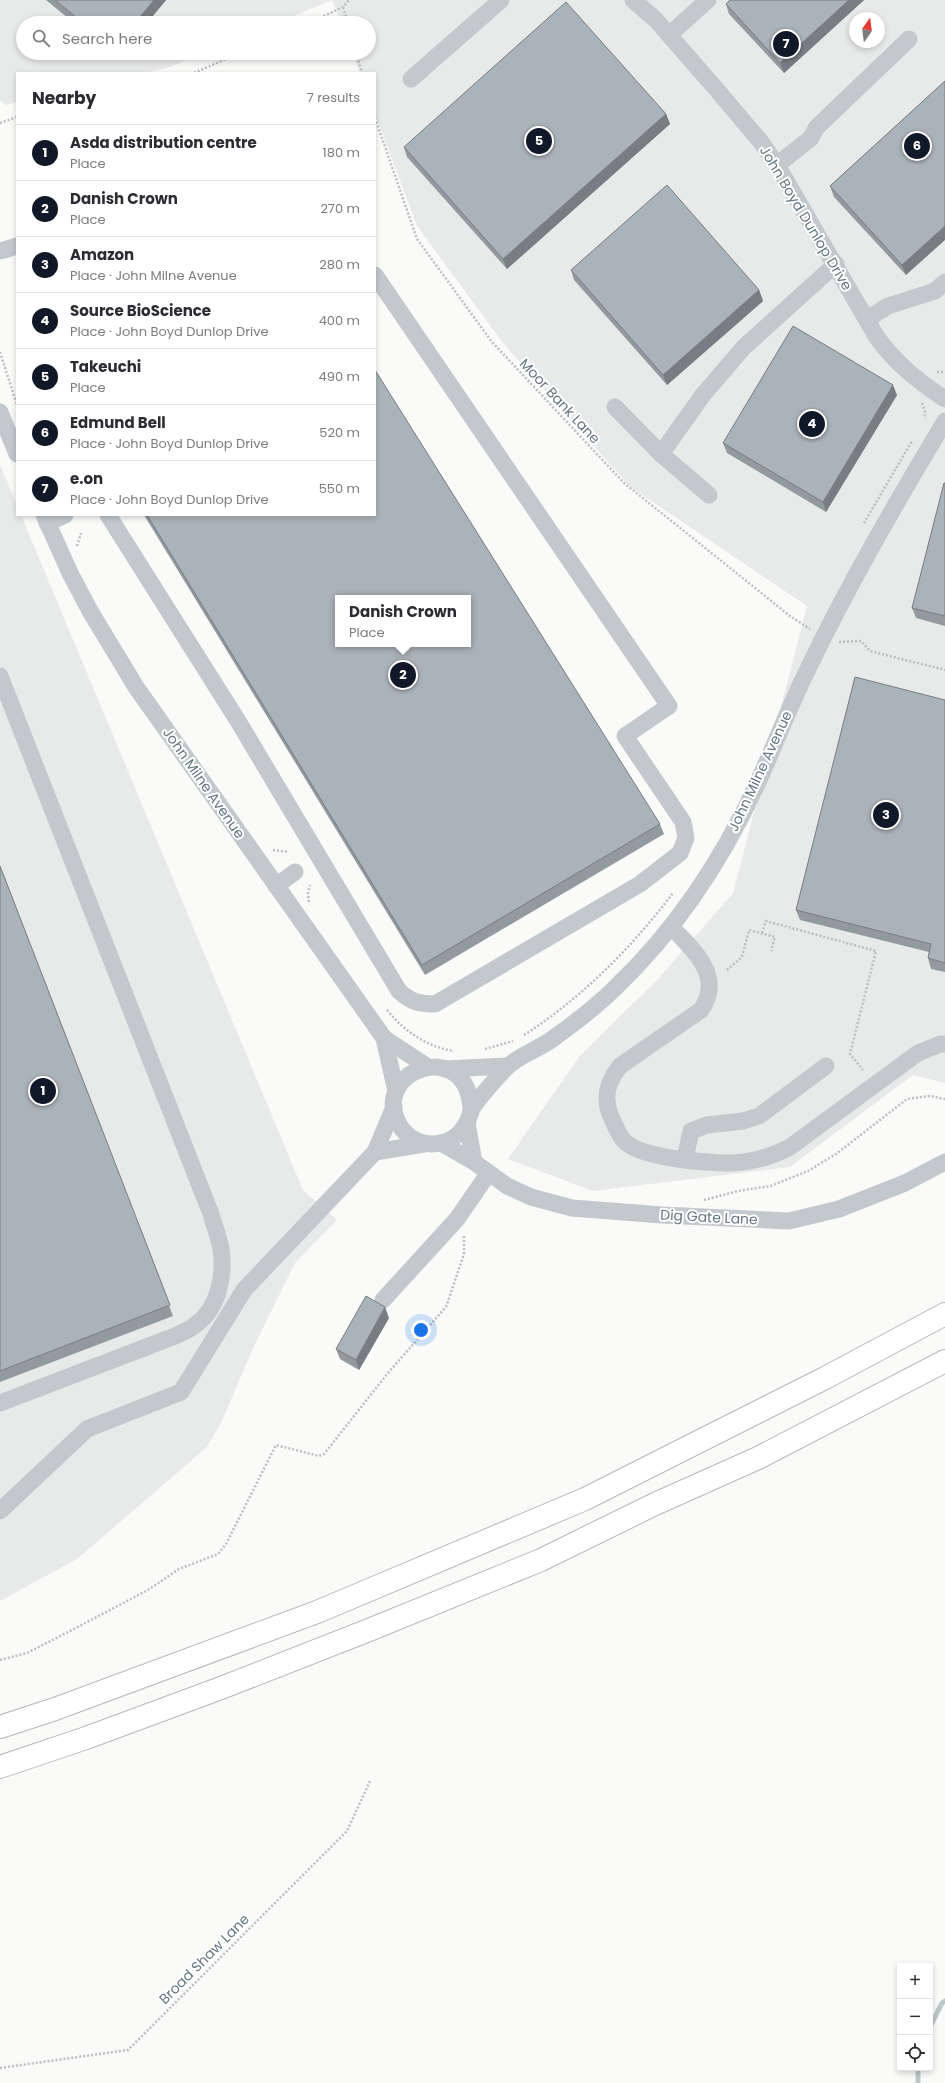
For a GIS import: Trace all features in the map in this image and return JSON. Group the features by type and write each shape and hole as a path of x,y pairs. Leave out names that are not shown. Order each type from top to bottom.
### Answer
{"highway":[{"path":"0,1727 55,1709 317,1612 586,1499 825,1378 945,1314"},
{"path":"0,1766 86,1738 220,1688 369,1630 540,1560 655,1504 758,1458 945,1362"}],"street":[{"path":"411,79 501,0"},
{"name":"John Boyd Dunlop Drive","path":"633,0 669,35 739,115 777,166 884,346 904,369 945,399"},
{"path":"669,35 708,0"},
{"path":"777,166 811,138 816,128 909,39"},
{"path":"0,251 16,246"},
{"path":"661,454 702,396 744,347 836,264"},
{"path":"109,516 238,721 399,991 409,1000 421,1004 435,1004 640,884 680,853 686,838 683,822 625,736 669,706 376,275"},
{"path":"867,319 888,306 935,292 945,282"},
{"path":"615,407 661,454 709,495"},
{"path":"0,412 16,452"},
{"name":"John Milne Avenue","path":"469,1116 508,1066 552,1039 615,989 680,917 716,863 758,783 788,711 841,604 881,529 945,421"},
{"path":"46,519 60,516"},
{"name":"John Milne Avenue","path":"46,519 70,573 111,647 136,687 384,1038 428,1067"},
{"path":"0,676 211,1214 221,1249 221,1276 218,1294 208,1313 195,1326 175,1336 0,1403"},
{"path":"276,886 295,872"},
{"path":"671,927 706,968 709,978 709,990 706,1003 701,1010 620,1066 611,1077 606,1093 609,1111 624,1141 639,1151 658,1156 735,1163 774,1156 790,1147 918,1053 940,1044 945,1044"},
{"name":"John Milne Avenue","path":"384,1038 395,1099"},
{"name":"John Milne Avenue","path":"445,1069 508,1066"},
{"path":"684,1159 691,1131 707,1126 743,1121 759,1116 826,1066"},
{"path":"0,1511 87,1429 181,1392 244,1290 375,1152 395,1099 409,1074 428,1067 445,1069 457,1075 466,1085 470,1096 469,1116 474,1162"},
{"path":"395,1099 396,1119 403,1130 412,1139 424,1144"},
{"path":"375,1152 424,1144 441,1143 456,1136 469,1116"},
{"name":"Dig Gate Lane","path":"441,1143 474,1162 488,1174 507,1186 552,1204 586,1209 789,1221 839,1209 905,1183 945,1162"},
{"path":"383,1300 457,1219 488,1174"}],"path":[{"path":"324,16 343,7 349,0"},
{"path":"343,7 346,16"},
{"path":"196,72 224,60"},
{"path":"358,60 362,72"},
{"path":"0,123 16,117"},
{"name":"Moor Bank Lane","path":"376,121 417,239 492,342 624,483 790,616 813,632"},
{"path":"0,352 16,401"},
{"path":"918,398 925,412 926,418 922,424"},
{"path":"862,528 915,435"},
{"path":"78,552 77,543 81,533"},
{"path":"809,628 812,621"},
{"path":"834,643 861,641 870,652 945,670"},
{"path":"269,845 273,851 289,852"},
{"path":"310,885 308,896 313,907"},
{"path":"762,933 766,922 876,951 850,1054 863,1070"},
{"path":"727,970 742,957 748,930 775,937 771,951"},
{"path":"412,1034 432,1046 459,1051"},
{"path":"686,1216 698,1201 738,1191 771,1186 808,1171 836,1154 907,1099 930,1096 945,1099"},
{"path":"0,1660 27,1653 148,1590 179,1569 218,1554 226,1544 276,1445 319,1456 324,1454 388,1373 446,1307 464,1254 465,1236 457,1219"},
{"name":"Broad Shaw Lane","path":"0,2068 128,2050 347,1831 370,1781"}],"shaded area":[{"path":"0,0 332,0 294,16 16,16 16,60 187,60 167,68 149,72 16,72 16,102 6,105 0,101"},
{"path":"332,0 945,0 945,1083 913,1075 790,1167 593,1191 508,1159 579,1057 658,979 733,893 807,606 629,486 503,343 417,226 376,117 376,72 360,72 355,60 376,60 376,16 338,16"},
{"path":"0,465 16,503 16,516 21,516 303,1190 337,1220 295,1263 253,1348 221,1423 206,1448 77,1559 0,1601"}],"building":[{"path":"55,0 154,0 141,16 74,16"},
{"path":"730,0 849,0 780,63 726,4"},
{"path":"566,2 666,114 503,259 404,147"},
{"path":"945,81 945,226 902,265 830,186"},
{"path":"667,185 759,290 663,375 571,270"},
{"path":"793,326 893,385 823,502 723,443"},
{"path":"376,372 660,824 422,965 148,516 376,516"},
{"path":"945,483 945,616 912,608"},
{"path":"855,677 945,700 945,963 928,958 931,944 796,910"},
{"path":"0,866 170,1305 0,1371"},
{"path":"366,1296 385,1307 356,1360 336,1349"}],"waterway":[{"path":"933,2021 942,2003 945,2001"},
{"path":"918,2071 918,2083"}],"place":[{"name":"e.on","path":"786,44"},
{"name":"Takeuchi","path":"539,141"},
{"name":"Edmund Bell","path":"917,146"},
{"name":"Source BioScience","path":"812,424"},
{"name":"Danish Crown","path":"403,675"},
{"name":"Amazon","path":"886,815"},
{"name":"Asda distribution centre","path":"43,1091"}]}
